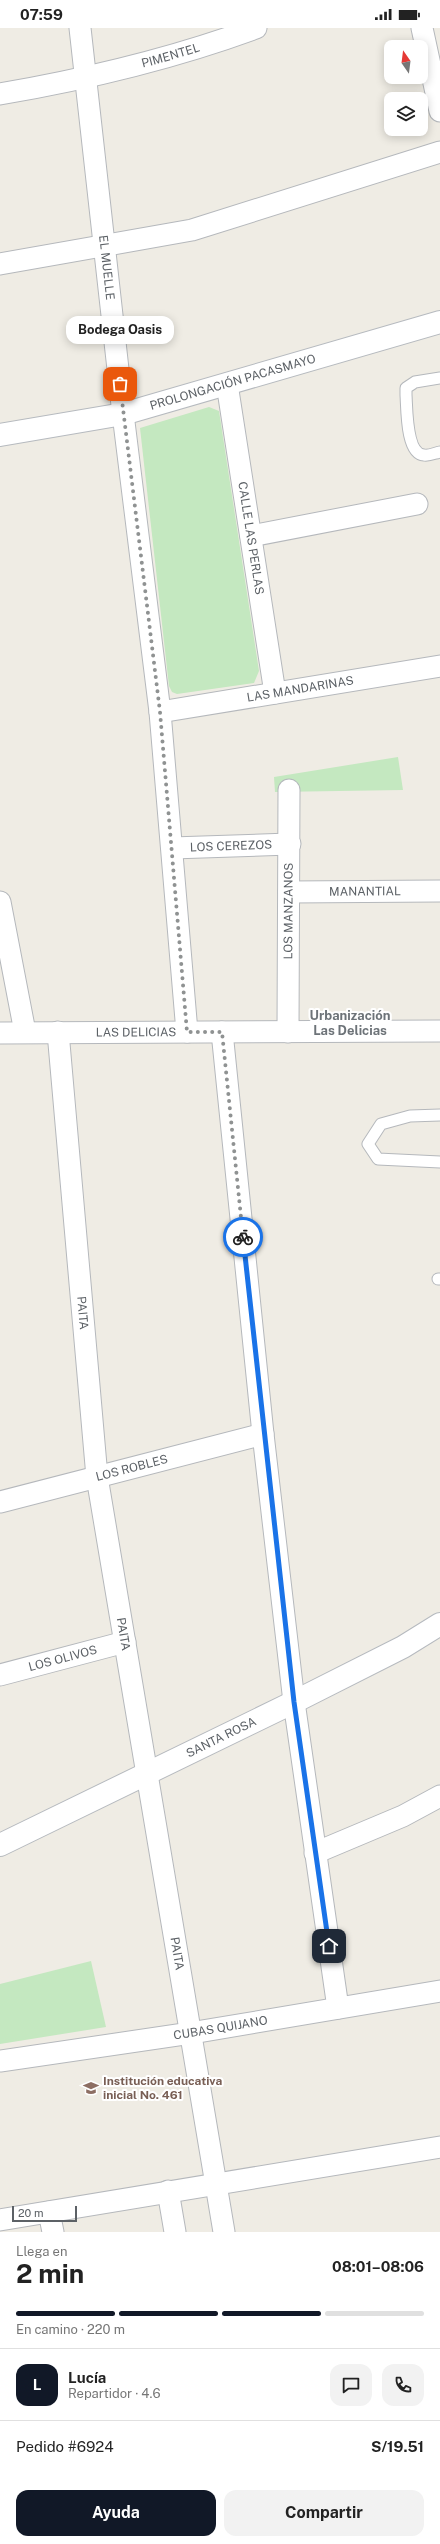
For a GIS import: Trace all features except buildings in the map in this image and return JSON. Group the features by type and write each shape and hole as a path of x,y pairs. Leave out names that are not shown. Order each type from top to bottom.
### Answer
{"street":[{"name":"EL MUELLE","path":"80,28 123,414 160,712 187,1032"},
{"name":"PIMENTEL","path":"0,94 85,79 202,48 256,28"},
{"path":"422,28 434,61 440,111"},
{"path":"0,264 192,230 440,152"},
{"name":"PROLONGACIÓN PACASMAYO","path":"0,435 123,414 440,322"},
{"name":"CALLE LAS PERLAS","path":"227,384 275,694"},
{"path":"250,536 417,504"},
{"name":"LAS MANDARINAS","path":"160,712 440,666"},
{"name":"LOS MANZANOS","path":"288,1032 290,844 289,790"},
{"name":"LOS CEREZOS","path":"172,848 290,844"},
{"name":"MANANTIAL","path":"289,892 440,891"},
{"path":"0,902 25,1032"},
{"name":"LAS DELICIAS","path":"0,1033 440,1031"},
{"name":"PAITA","path":"58,1032 97,1477 224,2232"},
{"path":"222,1032 263,1434 294,1702 338,2008"},
{"name":"LOS ROBLES","path":"0,1502 263,1434"},
{"name":"SANTA ROSA","path":"0,1845 60,1818 147,1773 294,1702 402,1647 440,1624"},
{"name":"LOS OLIVOS","path":"0,1675 125,1642"},
{"path":"315,1853 403,1816 440,1796"},
{"name":"CUBAS QUIJANO","path":"0,2062 191,2033 440,1991"},
{"path":"0,2220 440,2147"},
{"path":"168,2191 175,2232"},
{"path":"49,2212 53,2232"}],"lane":[{"path":"440,378 415,382 406,388 406,395 410,442 417,452 424,455 440,452"},
{"path":"440,1115 410,1116 381,1124 368,1144 378,1159 440,1162"}],"green space":[{"path":"209,407 219,411 259,671 254,683 177,694 172,692 169,686 140,428"},
{"path":"398,757 403,790 275,792 274,777"},
{"path":"91,1961 106,2027 0,2044 0,1984"}],"way so far":[{"path":"120,384 160,712 187,1032 222,1032 243,1237"}],"place":[{"name":"Bodega Oasis","path":"120,384"},
{"name":"Institución educativa inicial No. 461","path":"91,2088"}],"district":[{"name":"Urbanización Las Delicias","path":"350,1022"}],"route":[{"path":"243,1237 263,1434 294,1702 329,1946"}]}
